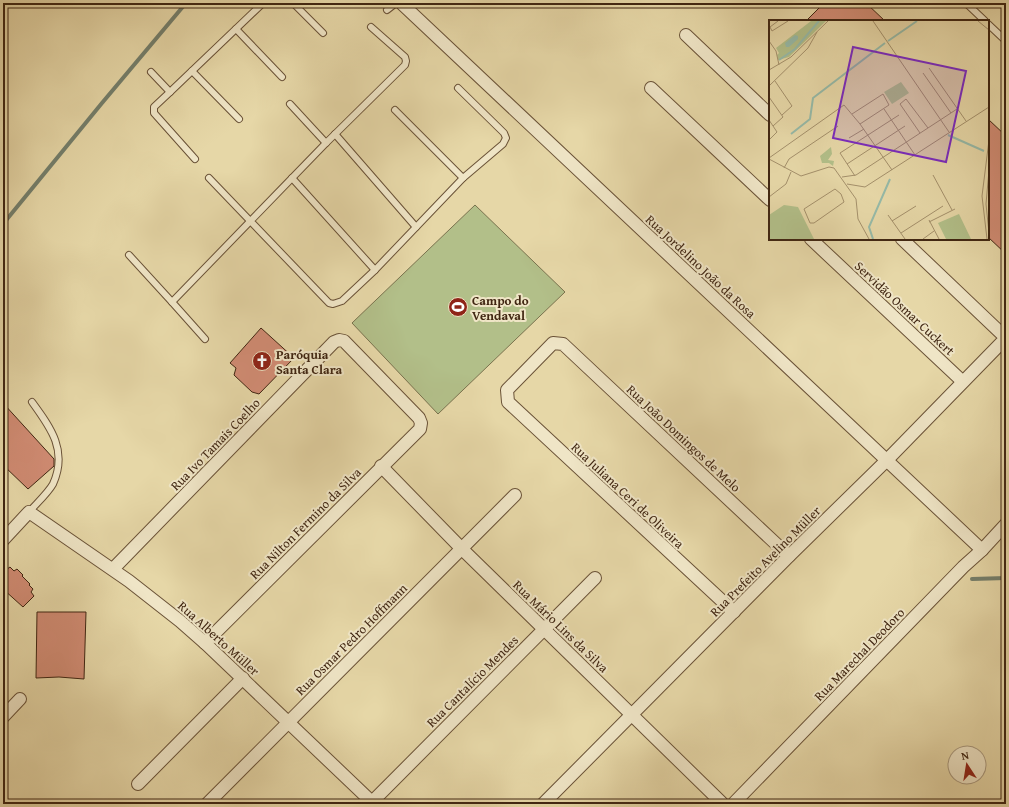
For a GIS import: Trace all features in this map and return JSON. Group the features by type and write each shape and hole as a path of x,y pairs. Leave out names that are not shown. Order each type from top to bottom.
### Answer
{"street":[{"name":"Rua Jordelino João da Rosa","path":"401,3 982,550"},
{"path":"686,35 769,114"},
{"path":"651,88 769,199"},
{"name":"Servidão Osmar Cuckert","path":"812,240 962,381"},
{"path":"903,240 1006,338"},
{"name":"Rua Prefeito Avelino Müller","path":"543,804 789,556 887,460 962,381 1006,338"},
{"name":"Rua Ivo Tamais Coelho","path":"113,569 334,342 339,340 344,341 419,418 421,423"},
{"name":"Rua João Domingos de Melo","path":"507,396 507,390 553,343 563,344 789,556"},
{"name":"Rua Juliana Ceri de Oliveira","path":"507,396 508,402 734,612"},
{"name":"Rua Nilton Fermino da Silva","path":"206,643 381,466 420,429 421,423"},
{"name":"Rua Mário Lins da Silva","path":"381,466 462,548 723,804"},
{"name":"Rua Osmar Pedro Hoffmann","path":"207,804 515,495"},
{"path":"3,540 29,512"},
{"name":"Rua Alberto Müller","path":"29,512 113,569 160,604 206,643 372,803"},
{"name":"Rua Marechal Deodoro","path":"733,804 1006,524"},
{"name":"Rua Cantalício Mendes","path":"372,803 595,578"},
{"path":"138,784 243,678"},
{"path":"3,717 20,699"}],"lane":[{"path":"195,160 154,113 154,107 263,3"},
{"path":"293,3 323,34"},
{"path":"387,10 396,3"},
{"path":"966,3 984,20"},
{"path":"989,25 1006,41"},
{"path":"172,302 326,143 405,65 406,61 404,58 371,27"},
{"path":"236,29 282,77"},
{"path":"192,71 239,119"},
{"path":"151,72 170,92"},
{"path":"209,178 329,303 333,304 342,301 375,270 462,178 503,144 506,138 504,133 458,88"},
{"path":"290,104 326,143"},
{"path":"395,110 462,178"},
{"path":"335,134 416,227"},
{"path":"292,178 375,270"},
{"path":"129,255 205,339"},
{"path":"29,512 53,484 59,461 58,445 51,428 32,402"}],"green space":[{"name":"Campo do Vendaval","path":"475,205 565,292 438,414 352,323"}],"building":[{"path":"824,3 866,3 884,20 807,20"},
{"path":"989,120 1006,136 1006,254 989,238"},
{"name":"Paróquia Santa Clara","path":"261,328 294,358 259,394 252,392 234,375 236,368 230,363"},
{"path":"3,403 54,459 54,466 28,489 3,465"},
{"path":"10,567 14,571 17,569 33,589 31,592 34,596 23,607 3,589 3,572"},
{"path":"37,612 86,612 84,679 59,677 36,678"}],"waterway":[{"path":"3,224 186,3"},
{"path":"972,579 1006,578"}],"place":[{"name":"Campo do Vendaval","path":"458,307"},
{"name":"Paróquia Santa Clara","path":"262,361"}]}
